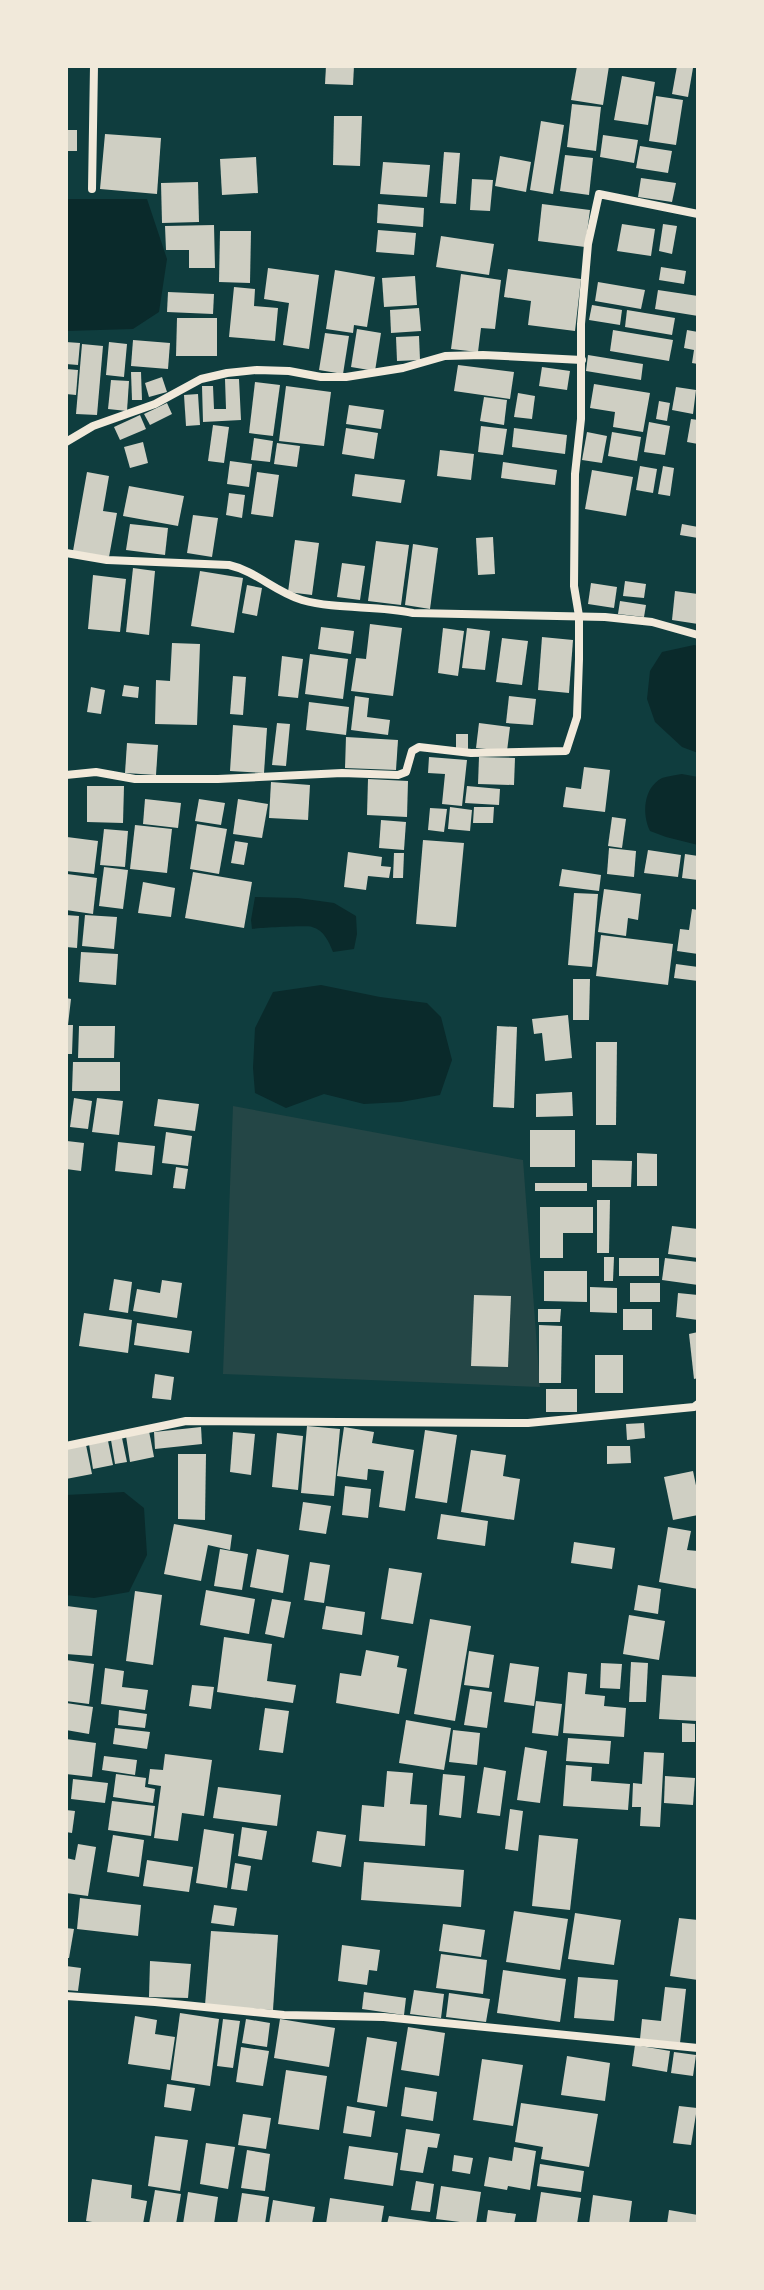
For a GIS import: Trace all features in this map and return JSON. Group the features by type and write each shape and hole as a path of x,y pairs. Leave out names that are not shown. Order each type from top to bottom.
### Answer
{"street":[{"path":"92,189 94,66"},
{"path":"66,775 96,772 135,779 218,779 342,773 398,775 406,772 412,751 419,747 471,753 566,751 577,717 579,616 574,586 575,474 581,419 581,324 588,244 599,194 698,214"},
{"path":"66,442 93,426 155,404 201,379 227,373 289,371 321,377 346,377 403,368 445,356 582,360"},
{"path":"66,553 107,560 229,565 243,568 291,596 337,606 426,613 579,616 652,622 698,635"},
{"path":"66,1446 186,1421 528,1423 694,1407 698,1404"},
{"path":"66,1996 284,2015 384,2017 698,2048"}],"shaded area":[{"path":"66,199 147,199 167,259 159,312 133,329 66,331"},
{"path":"698,646 698,753 682,747 655,722 647,699 650,671 662,652"},
{"path":"682,774 698,777 698,845 650,831 647,824 645,809 651,788 662,778"},
{"path":"255,897 334,903 356,916 354,949 333,952 323,934 312,927 252,929"},
{"path":"321,985 427,1003 441,1017 452,1060 440,1095 364,1104 324,1094 286,1108 255,1093 255,1028 273,992"},
{"path":"233,1106 523,1160 540,1387 223,1374"},
{"path":"124,1492 144,1508 147,1555 129,1592 94,1598 66,1595 66,1495"}],"building":[{"path":"326,66 354,66 353,85 325,84"},
{"path":"577,66 609,66 603,105 571,100"},
{"path":"677,66 693,68 688,97 672,94"},
{"path":"622,76 655,82 648,125 614,120"},
{"path":"656,96 683,100 676,145 649,141"},
{"path":"572,104 601,107 596,151 567,147"},
{"path":"334,116 362,116 360,166 333,165"},
{"path":"541,121 564,125 553,194 530,190"},
{"path":"66,130 77,130 77,151 66,151"},
{"path":"105,134 161,138 157,194 100,189"},
{"path":"603,135 638,140 634,163 600,157"},
{"path":"640,146 672,151 668,173 636,168"},
{"path":"444,152 460,153 456,204 440,203"},
{"path":"565,155 593,158 589,195 560,191"},
{"path":"500,156 531,162 526,192 495,186"},
{"path":"256,157 258,193 222,195 220,159"},
{"path":"383,162 430,165 427,197 380,194"},
{"path":"641,178 676,183 672,202 638,197"},
{"path":"472,179 493,180 490,211 470,210"},
{"path":"198,182 199,222 162,223 161,183"},
{"path":"378,204 424,208 423,227 377,223"},
{"path":"542,204 590,210 585,247 538,241"},
{"path":"622,224 655,229 651,256 617,251"},
{"path":"663,224 677,226 672,254 659,251"},
{"path":"214,225 215,268 189,268 189,250 166,250 165,226"},
{"path":"378,230 416,233 414,255 376,252"},
{"path":"220,231 251,231 250,283 219,282"},
{"path":"441,236 494,244 489,275 436,267"},
{"path":"661,267 686,271 684,284 659,280"},
{"path":"268,268 319,275 309,349 283,345 289,303 264,299"},
{"path":"508,269 581,279 575,331 528,325 531,301 504,297"},
{"path":"335,270 375,277 367,327 354,325 353,333 326,329"},
{"path":"461,274 501,280 495,329 481,328 478,352 451,349"},
{"path":"415,276 417,305 384,307 382,278"},
{"path":"598,282 645,290 641,309 595,301"},
{"path":"234,287 255,289 254,306 278,308 275,341 229,337"},
{"path":"658,290 698,296 698,316 655,309"},
{"path":"168,292 214,294 213,314 167,312"},
{"path":"592,305 622,310 620,325 589,320"},
{"path":"419,308 421,331 391,333 390,310"},
{"path":"627,310 675,318 672,335 625,327"},
{"path":"177,318 217,318 217,356 176,356"},
{"path":"357,329 381,333 375,371 351,367"},
{"path":"613,330 673,340 669,361 610,351"},
{"path":"687,330 698,332 698,364 692,363 694,350 684,348"},
{"path":"325,333 349,336 343,374 319,370"},
{"path":"419,336 420,360 397,361 396,337"},
{"path":"133,340 170,343 168,369 131,366"},
{"path":"66,342 80,343 78,365 66,364"},
{"path":"109,342 127,344 124,377 106,375"},
{"path":"82,344 103,346 97,415 76,414"},
{"path":"588,355 643,364 641,380 586,371"},
{"path":"458,365 514,372 510,399 454,391"},
{"path":"542,367 570,371 567,390 539,386"},
{"path":"66,369 78,370 76,395 66,394"},
{"path":"131,372 141,372 142,400 132,400"},
{"path":"162,377 167,392 149,397 145,383"},
{"path":"225,379 239,379 241,420 203,422 202,386 213,386 214,409 226,409"},
{"path":"111,380 129,381 127,411 108,409"},
{"path":"255,382 280,385 273,436 249,433"},
{"path":"594,384 650,393 643,432 613,427 615,412 590,408"},
{"path":"286,386 331,392 324,446 279,441"},
{"path":"676,387 696,390 693,414 672,410"},
{"path":"518,393 535,396 532,419 514,417"},
{"path":"198,394 200,425 186,426 184,395"},
{"path":"484,397 507,400 504,425 480,421"},
{"path":"659,401 670,403 667,421 656,419"},
{"path":"167,403 172,414 150,425 144,414"},
{"path":"349,405 384,410 381,429 346,424"},
{"path":"140,415 146,429 120,440 114,427"},
{"path":"691,419 698,420 698,444 687,442"},
{"path":"649,422 670,426 665,455 644,452"},
{"path":"213,425 229,427 224,463 208,461"},
{"path":"481,426 507,429 503,455 478,452"},
{"path":"346,428 378,433 374,459 342,454"},
{"path":"514,428 567,435 565,454 512,447"},
{"path":"587,432 607,436 602,463 582,460"},
{"path":"612,432 641,437 637,461 608,456"},
{"path":"254,438 273,441 270,462 251,460"},
{"path":"143,442 148,463 130,468 124,447"},
{"path":"277,443 300,446 297,467 274,464"},
{"path":"440,450 474,454 471,480 437,476"},
{"path":"230,461 252,464 249,487 227,484"},
{"path":"503,462 557,470 555,485 501,478"},
{"path":"640,466 657,469 653,493 636,490"},
{"path":"663,466 674,468 670,496 658,494"},
{"path":"592,470 633,477 626,516 585,509"},
{"path":"87,472 109,476 103,511 117,513 109,557 73,551"},
{"path":"257,472 279,475 273,517 251,514"},
{"path":"355,474 405,480 401,503 352,496"},
{"path":"129,486 184,496 178,526 123,516"},
{"path":"229,493 245,495 242,518 226,515"},
{"path":"193,515 218,518 212,557 187,553"},
{"path":"130,524 168,528 165,555 126,550"},
{"path":"682,524 698,527 698,538 680,535"},
{"path":"493,537 495,574 478,575 476,538"},
{"path":"295,540 319,543 312,595 288,592"},
{"path":"376,541 409,545 401,605 368,601"},
{"path":"413,544 438,548 430,609 405,605"},
{"path":"342,563 365,566 360,600 337,597"},
{"path":"133,568 155,571 149,635 126,632"},
{"path":"200,571 243,578 234,633 191,626"},
{"path":"93,575 126,579 120,632 88,629"},
{"path":"625,581 646,584 644,598 623,596"},
{"path":"591,583 617,587 614,608 588,604"},
{"path":"247,585 262,588 257,616 242,613"},
{"path":"675,591 698,594 698,624 672,620"},
{"path":"620,601 646,605 644,617 618,614"},
{"path":"370,624 402,628 393,696 351,691 356,658 366,659"},
{"path":"321,627 354,631 351,654 318,649"},
{"path":"443,628 464,631 458,676 438,673"},
{"path":"467,628 490,631 485,670 462,668"},
{"path":"542,637 573,640 569,693 538,690"},
{"path":"502,638 528,641 522,685 496,682"},
{"path":"172,643 200,644 197,725 155,724 156,680 170,681"},
{"path":"310,654 348,659 343,699 305,694"},
{"path":"282,656 303,659 298,698 278,696"},
{"path":"233,676 246,677 243,715 230,714"},
{"path":"124,685 139,687 138,698 122,696"},
{"path":"91,687 105,690 101,714 87,712"},
{"path":"355,696 369,698 367,717 390,720 388,735 351,730"},
{"path":"509,696 536,699 533,725 506,723"},
{"path":"309,702 349,707 346,735 306,730"},
{"path":"277,723 290,724 286,766 272,765"},
{"path":"479,723 510,727 507,751 476,748"},
{"path":"233,725 267,728 264,773 230,771"},
{"path":"456,734 468,734 468,749 456,750"},
{"path":"346,737 398,740 396,770 345,768"},
{"path":"127,743 158,745 156,775 125,773"},
{"path":"429,757 467,760 462,806 442,804 445,774 428,773"},
{"path":"479,757 515,758 514,785 478,784"},
{"path":"584,767 610,770 605,812 563,807 566,787 581,789"},
{"path":"368,779 408,781 407,817 367,815"},
{"path":"271,782 310,785 308,820 269,818"},
{"path":"87,786 124,786 123,823 87,822"},
{"path":"467,786 500,789 499,805 465,803"},
{"path":"145,799 181,803 178,828 143,824"},
{"path":"199,799 225,803 221,825 195,821"},
{"path":"238,799 268,804 262,838 233,834"},
{"path":"450,807 472,810 470,831 448,829"},
{"path":"474,807 494,807 493,823 473,823"},
{"path":"430,808 447,809 444,832 428,830"},
{"path":"612,817 626,819 622,848 608,846"},
{"path":"381,820 406,822 404,850 379,848"},
{"path":"197,824 227,829 219,874 190,869"},
{"path":"135,825 172,829 167,873 130,869"},
{"path":"104,829 128,831 125,867 100,865"},
{"path":"67,837 98,841 94,874 66,871"},
{"path":"423,840 464,843 456,927 416,924"},
{"path":"235,841 248,843 244,865 231,863"},
{"path":"609,848 636,851 634,877 607,874"},
{"path":"648,850 681,855 678,877 644,873"},
{"path":"348,852 382,857 381,866 391,867 389,878 368,876 366,890 344,887"},
{"path":"394,853 404,853 403,878 393,878"},
{"path":"685,854 698,856 698,880 682,878"},
{"path":"104,867 128,870 123,909 99,906"},
{"path":"562,869 601,875 599,891 559,886"},
{"path":"193,872 252,882 244,928 185,918"},
{"path":"67,874 97,878 93,914 66,910"},
{"path":"143,882 175,888 171,917 138,913"},
{"path":"604,889 641,894 638,920 628,918 626,936 598,932"},
{"path":"574,893 598,894 592,967 568,965"},
{"path":"692,909 698,910 698,954 677,951 680,929 689,930"},
{"path":"66,915 79,916 77,948 66,947"},
{"path":"85,915 117,917 114,949 82,946"},
{"path":"601,935 673,944 668,985 596,976"},
{"path":"81,952 118,954 116,985 79,982"},
{"path":"676,964 698,967 698,981 674,978"},
{"path":"573,979 590,979 589,1020 573,1020"},
{"path":"66,998 71,999 68,1025 73,1025 72,1054 66,1054"},
{"path":"568,1015 572,1058 545,1061 542,1033 534,1034 532,1019"},
{"path":"79,1026 115,1026 114,1058 78,1058"},
{"path":"497,1026 517,1027 514,1108 493,1107"},
{"path":"596,1042 617,1042 616,1125 596,1125"},
{"path":"73,1062 120,1062 120,1091 72,1091"},
{"path":"572,1092 573,1116 536,1117 536,1094"},
{"path":"74,1098 92,1101 88,1129 70,1127"},
{"path":"97,1098 123,1101 119,1135 92,1132"},
{"path":"158,1099 199,1104 195,1131 154,1126"},
{"path":"530,1130 575,1130 575,1167 530,1167"},
{"path":"166,1132 192,1136 188,1166 162,1163"},
{"path":"67,1141 84,1143 81,1171 66,1169"},
{"path":"118,1142 155,1146 152,1175 115,1171"},
{"path":"637,1153 657,1154 657,1186 637,1186"},
{"path":"592,1160 632,1161 631,1187 592,1187"},
{"path":"176,1167 188,1169 185,1189 173,1188"},
{"path":"535,1183 587,1183 587,1191 535,1191"},
{"path":"597,1200 610,1200 609,1253 597,1253"},
{"path":"540,1207 593,1207 593,1233 563,1233 563,1258 540,1258"},
{"path":"672,1226 698,1229 698,1258 668,1254"},
{"path":"604,1257 614,1257 613,1281 604,1281"},
{"path":"619,1258 659,1258 659,1276 619,1276"},
{"path":"665,1258 698,1262 698,1285 662,1280"},
{"path":"544,1271 587,1271 587,1302 544,1301"},
{"path":"114,1279 132,1282 128,1313 109,1310"},
{"path":"162,1280 182,1283 177,1318 133,1311 137,1289 160,1293"},
{"path":"630,1283 660,1283 660,1302 630,1302"},
{"path":"590,1287 617,1288 617,1313 590,1312"},
{"path":"678,1293 698,1295 698,1320 676,1317"},
{"path":"474,1295 511,1296 508,1367 471,1366"},
{"path":"538,1309 561,1309 560,1322 538,1322"},
{"path":"623,1309 652,1309 652,1330 623,1330"},
{"path":"84,1313 132,1320 128,1353 79,1346"},
{"path":"137,1323 192,1331 189,1353 134,1345"},
{"path":"539,1325 562,1326 561,1383 539,1383"},
{"path":"698,1332 698,1378 694,1379 689,1334"},
{"path":"595,1355 623,1355 623,1393 595,1393"},
{"path":"155,1374 174,1377 171,1400 152,1398"},
{"path":"546,1389 577,1389 577,1412 546,1412"},
{"path":"644,1423 645,1438 627,1440 626,1424"},
{"path":"307,1426 340,1429 334,1496 301,1493"},
{"path":"201,1427 202,1444 155,1449 154,1432"},
{"path":"344,1427 374,1432 372,1443 414,1450 405,1511 379,1507 384,1471 368,1469 367,1480 337,1476"},
{"path":"425,1430 457,1435 447,1503 415,1498"},
{"path":"149,1431 154,1457 130,1462 126,1436"},
{"path":"233,1432 255,1434 251,1475 230,1472"},
{"path":"277,1433 303,1436 298,1490 272,1487"},
{"path":"122,1438 127,1462 115,1464 111,1440"},
{"path":"108,1441 113,1465 93,1469 89,1444"},
{"path":"86,1445 92,1474 66,1479 66,1449"},
{"path":"607,1446 630,1446 631,1463 607,1464"},
{"path":"471,1450 506,1455 503,1476 520,1479 514,1520 461,1512"},
{"path":"178,1454 206,1454 205,1520 178,1519"},
{"path":"693,1471 698,1515 673,1520 664,1477"},
{"path":"345,1486 371,1489 368,1518 342,1515"},
{"path":"303,1502 331,1506 326,1534 299,1530"},
{"path":"441,1514 488,1521 485,1546 437,1539"},
{"path":"174,1524 232,1535 230,1550 208,1545 201,1581 164,1574"},
{"path":"668,1527 691,1531 687,1550 698,1551 698,1589 659,1582"},
{"path":"574,1542 615,1548 612,1569 571,1563"},
{"path":"220,1549 248,1554 242,1590 214,1586"},
{"path":"257,1549 289,1555 283,1593 250,1587"},
{"path":"310,1562 330,1565 324,1603 304,1600"},
{"path":"389,1568 422,1573 413,1624 381,1619"},
{"path":"638,1585 661,1589 658,1614 634,1610"},
{"path":"206,1590 255,1599 249,1634 200,1625"},
{"path":"135,1591 162,1595 153,1665 126,1661"},
{"path":"272,1599 291,1602 284,1638 265,1634"},
{"path":"67,1606 97,1610 92,1656 66,1654"},
{"path":"326,1606 365,1612 362,1635 322,1629"},
{"path":"629,1615 665,1621 659,1660 623,1654"},
{"path":"430,1619 471,1626 455,1721 414,1714"},
{"path":"224,1637 272,1644 267,1681 296,1685 293,1703 217,1692"},
{"path":"366,1650 399,1656 397,1667 407,1669 399,1714 336,1703 340,1673 361,1676"},
{"path":"469,1651 494,1655 489,1688 464,1685"},
{"path":"66,1660 94,1664 89,1704 66,1701"},
{"path":"631,1662 648,1663 646,1702 629,1702"},
{"path":"510,1663 539,1667 534,1706 504,1702"},
{"path":"601,1663 622,1664 620,1689 600,1688"},
{"path":"105,1668 124,1671 122,1687 148,1690 145,1710 101,1704"},
{"path":"568,1672 587,1674 585,1694 605,1696 604,1706 626,1708 624,1737 563,1733"},
{"path":"662,1675 698,1677 698,1721 659,1719"},
{"path":"192,1685 214,1687 211,1709 189,1706"},
{"path":"470,1689 492,1692 487,1728 464,1725"},
{"path":"536,1701 562,1704 558,1736 532,1733"},
{"path":"66,1703 93,1707 89,1734 66,1730"},
{"path":"265,1708 289,1711 283,1753 259,1750"},
{"path":"119,1710 147,1714 145,1728 118,1725"},
{"path":"406,1720 451,1728 444,1770 399,1763"},
{"path":"682,1723 695,1724 695,1742 682,1742"},
{"path":"115,1728 150,1732 147,1749 113,1744"},
{"path":"453,1730 480,1733 477,1765 449,1762"},
{"path":"568,1738 611,1741 609,1764 566,1761"},
{"path":"66,1739 96,1743 92,1777 66,1774"},
{"path":"525,1747 547,1751 540,1803 517,1800"},
{"path":"644,1752 664,1753 660,1827 640,1826 641,1807 632,1807 633,1783 642,1784"},
{"path":"165,1754 212,1760 204,1816 182,1813 178,1841 154,1838 161,1786 148,1784 150,1769 163,1770"},
{"path":"104,1756 137,1760 135,1775 102,1770"},
{"path":"566,1765 592,1767 591,1781 630,1784 628,1810 563,1806"},
{"path":"484,1767 506,1771 500,1816 477,1813"},
{"path":"387,1771 413,1773 410,1804 427,1805 425,1846 359,1841 362,1805 384,1807"},
{"path":"116,1774 146,1778 145,1787 155,1789 153,1803 113,1797"},
{"path":"443,1774 465,1776 461,1818 439,1815"},
{"path":"665,1776 695,1778 693,1805 664,1803"},
{"path":"73,1779 108,1783 105,1803 71,1799"},
{"path":"218,1787 281,1795 277,1826 213,1818"},
{"path":"112,1801 155,1806 151,1836 108,1830"},
{"path":"510,1809 523,1811 518,1851 505,1849"},
{"path":"66,1810 75,1811 72,1833 66,1832"},
{"path":"242,1827 267,1831 262,1860 238,1856"},
{"path":"204,1829 234,1834 227,1888 196,1883"},
{"path":"317,1831 346,1835 341,1867 312,1862"},
{"path":"113,1835 144,1840 139,1877 107,1872"},
{"path":"539,1835 578,1839 570,1910 532,1906"},
{"path":"78,1844 96,1847 88,1896 66,1893 66,1858 75,1860"},
{"path":"147,1860 193,1867 189,1892 143,1886"},
{"path":"364,1862 464,1870 461,1907 361,1900"},
{"path":"235,1863 251,1866 247,1891 231,1889"},
{"path":"80,1898 141,1905 138,1936 77,1929"},
{"path":"214,1905 237,1908 234,1926 211,1923"},
{"path":"514,1911 568,1919 560,1970 506,1962"},
{"path":"575,1913 621,1920 614,1965 568,1959"},
{"path":"679,1918 698,1920 698,1980 670,1976"},
{"path":"443,1924 485,1930 481,1957 439,1951"},
{"path":"66,1928 74,1929 69,1958 66,1958"},
{"path":"211,1931 278,1935 273,2010 205,2005"},
{"path":"342,1945 380,1950 377,1971 369,1970 367,1985 338,1981"},
{"path":"441,1954 487,1960 483,1994 436,1988"},
{"path":"150,1961 191,1964 188,1998 149,1997"},
{"path":"66,1966 81,1968 78,1991 66,1990"},
{"path":"503,1970 566,1979 560,2022 497,2013"},
{"path":"578,1977 618,1980 614,2021 574,2018"},
{"path":"665,1987 686,1989 680,2043 640,2039 642,2019 661,2021"},
{"path":"414,1990 444,1994 441,2018 410,2014"},
{"path":"364,1992 406,1998 404,2015 362,2009"},
{"path":"449,1993 490,1999 486,2022 446,2017"},
{"path":"180,2013 219,2019 210,2086 171,2080"},
{"path":"135,2016 157,2020 155,2034 175,2037 170,2070 128,2064"},
{"path":"223,2019 240,2021 233,2068 217,2066"},
{"path":"246,2019 270,2023 267,2047 242,2043"},
{"path":"280,2019 335,2028 329,2067 274,2058"},
{"path":"408,2027 445,2033 439,2076 401,2070"},
{"path":"367,2037 397,2042 387,2107 357,2102"},
{"path":"635,2045 670,2051 667,2072 632,2066"},
{"path":"241,2047 269,2051 263,2086 236,2082"},
{"path":"674,2052 696,2055 693,2076 671,2073"},
{"path":"567,2056 610,2063 605,2101 561,2095"},
{"path":"482,2059 523,2065 513,2126 473,2120"},
{"path":"286,2070 327,2076 319,2130 278,2124"},
{"path":"167,2084 195,2088 191,2111 164,2107"},
{"path":"405,2087 437,2092 433,2121 401,2116"},
{"path":"521,2103 598,2114 589,2167 541,2159 543,2147 515,2142"},
{"path":"347,2106 375,2111 371,2137 343,2133"},
{"path":"679,2106 697,2108 691,2145 673,2143"},
{"path":"243,2114 271,2118 266,2149 238,2145"},
{"path":"406,2129 440,2134 437,2148 428,2147 423,2173 400,2170"},
{"path":"155,2136 188,2140 180,2191 148,2186"},
{"path":"206,2143 235,2147 228,2189 200,2184"},
{"path":"349,2146 398,2153 393,2186 344,2179"},
{"path":"514,2147 536,2151 530,2190 484,2186 489,2157 512,2161"},
{"path":"247,2150 270,2154 265,2191 241,2188"},
{"path":"454,2155 473,2158 470,2174 452,2171"},
{"path":"540,2164 584,2171 581,2192 537,2186"},
{"path":"92,2179 132,2185 131,2198 147,2201 143,2224 86,2221"},
{"path":"416,2181 434,2184 430,2212 411,2210"},
{"path":"441,2186 481,2192 476,2224 436,2219"},
{"path":"155,2190 181,2194 176,2224 149,2224"},
{"path":"188,2192 218,2197 214,2224 183,2224"},
{"path":"541,2192 581,2198 577,2224 536,2224"},
{"path":"242,2193 269,2197 265,2224 237,2224"},
{"path":"593,2195 632,2201 629,2224 589,2224"},
{"path":"330,2198 384,2206 381,2224 326,2224"},
{"path":"273,2200 315,2207 312,2224 269,2224"},
{"path":"488,2210 516,2214 514,2224 486,2224"},
{"path":"669,2210 698,2215 698,2224 667,2224"},
{"path":"389,2216 431,2222 431,2224 387,2224"}]}
